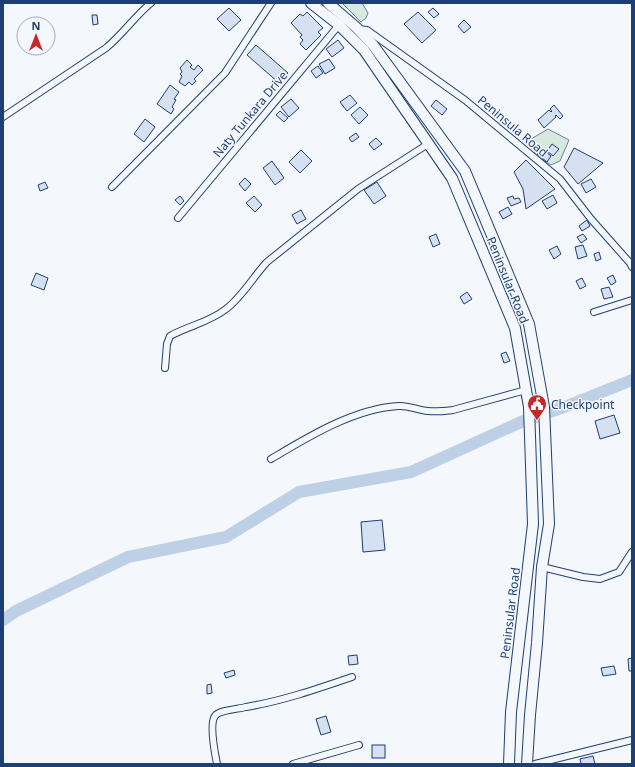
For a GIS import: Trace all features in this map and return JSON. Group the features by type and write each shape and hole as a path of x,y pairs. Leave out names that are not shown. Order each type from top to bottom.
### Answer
{"main road":[{"name":"Peninsular Road","path":"311,3 340,25 364,50 452,178 515,328 529,407 533,524 511,712 509,764"},
{"name":"Peninsular Road","path":"328,3 362,29 465,172 529,324 544,407 549,524 542,567 527,764"}],"street":[{"path":"3,117 118,39 138,15 151,3"},
{"path":"112,187 225,73 271,3"},
{"name":"Peninsula Road","path":"336,3 362,29 465,100 560,179 631,264"},
{"name":"Naty Tunkara Drive","path":"178,218 340,25"},
{"path":"165,368 167,344 170,336 226,310 267,262 358,189 428,144"},
{"path":"594,312 632,300"},
{"path":"270,459 318,431 382,407 405,406 433,412 453,410 526,390"},
{"path":"542,567 583,577 600,579 619,572 632,552"},
{"path":"217,764 212,730 213,718 218,713 256,706 352,678"},
{"path":"535,764 632,740"},
{"path":"293,764 359,745"}],"shaded area":[{"path":"342,3 362,3 368,13 366,18 361,22"},
{"path":"548,129 569,140 560,161 551,165 535,155 531,139"}],"building":[{"path":"229,8 241,20 229,31 217,19"},
{"path":"433,8 439,14 434,18 428,12"},
{"path":"307,12 323,28 318,32 321,35 306,50 300,44 303,40 300,37 302,35 291,23 300,14 303,16"},
{"path":"418,12 436,30 422,43 404,24"},
{"path":"92,15 97,15 98,24 93,25"},
{"path":"464,20 471,27 464,33 458,26"},
{"path":"338,40 344,48 332,57 326,49"},
{"path":"256,45 288,73 279,83 247,55"},
{"path":"329,59 335,68 325,74 319,64"},
{"path":"187,60 192,65 190,67 194,70 198,65 203,70 194,79 196,81 192,85 189,82 185,86 179,82 182,76 180,74 182,72 180,68"},
{"path":"318,66 323,73 316,78 311,71"},
{"path":"170,85 179,92 174,99 176,100 172,107 174,109 171,114 157,104"},
{"path":"350,95 357,103 347,111 340,102"},
{"path":"291,99 299,108 289,117 281,107"},
{"path":"436,100 447,109 442,115 431,106"},
{"path":"554,105 563,116 560,119 556,115 556,117 544,128 538,120 549,110 551,112 552,111 550,109"},
{"path":"360,107 368,115 359,124 351,115"},
{"path":"280,111 288,118 284,122 276,115"},
{"path":"145,119 155,127 144,142 134,134"},
{"path":"356,133 359,137 352,142 349,138"},
{"path":"376,138 382,144 374,150 369,144"},
{"path":"552,144 559,149 553,156 547,151"},
{"path":"541,148 551,156 547,162 537,154"},
{"path":"574,148 603,163 578,184 564,167"},
{"path":"301,150 312,161 300,173 289,162"},
{"path":"526,160 555,189 526,209 523,189 514,172"},
{"path":"272,161 284,178 275,185 263,168"},
{"path":"245,178 251,184 245,191 239,184"},
{"path":"591,179 596,187 586,193 581,184"},
{"path":"45,182 48,188 40,191 38,185"},
{"path":"377,182 386,196 374,204 364,190"},
{"path":"553,195 557,203 547,209 542,201"},
{"path":"180,196 184,201 180,205 175,200"},
{"path":"254,196 262,205 255,212 246,203"},
{"path":"513,196 514,199 519,198 521,202 511,206 507,198"},
{"path":"508,207 512,214 503,219 499,212"},
{"path":"301,210 306,219 297,224 292,215"},
{"path":"587,220 590,226 582,231 579,226"},
{"path":"436,234 440,244 433,247 429,237"},
{"path":"583,234 587,239 581,243 577,237"},
{"path":"583,245 587,256 578,259 575,247"},
{"path":"557,246 561,254 554,259 549,250"},
{"path":"599,252 601,259 596,261 594,254"},
{"path":"36,273 48,278 44,290 31,285"},
{"path":"613,275 616,282 611,285 607,278"},
{"path":"582,278 586,286 580,289 576,281"},
{"path":"609,287 613,297 604,299 601,289"},
{"path":"467,292 472,299 464,304 460,297"},
{"path":"506,352 510,361 504,363 501,354"},
{"path":"614,415 620,433 600,439 595,421"},
{"path":"382,520 385,550 363,552 361,522"},
{"path":"357,655 358,664 349,665 348,656"},
{"path":"632,658 632,671 629,671 628,659"},
{"path":"614,666 616,674 603,676 601,668"},
{"path":"234,670 235,675 226,678 224,673"},
{"path":"211,684 212,693 207,694 207,685"},
{"path":"326,716 331,732 321,735 316,719"},
{"path":"372,745 385,745 385,758 372,758"},
{"path":"593,756 595,764 581,764 580,759"}],"waterway":[{"path":"3,620 16,611 128,557 226,537 299,492 411,472 521,422 567,406 632,380"}],"place":[{"name":"Checkpoint","path":"537,421"}]}
